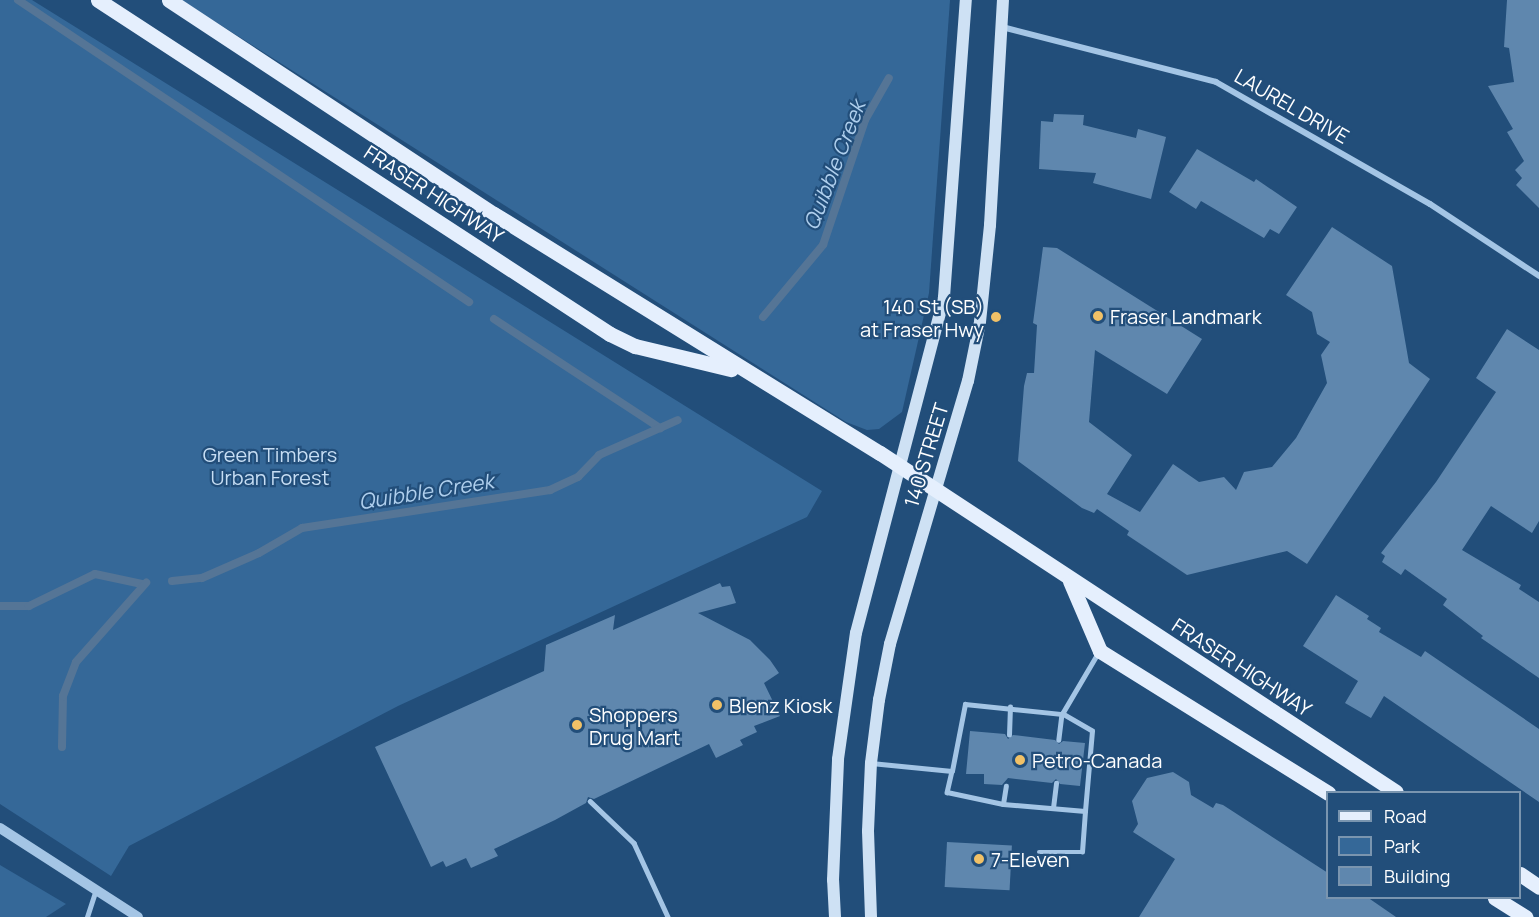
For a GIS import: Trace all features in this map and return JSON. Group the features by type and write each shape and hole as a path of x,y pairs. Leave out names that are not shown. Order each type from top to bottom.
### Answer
{"main road":[{"name":"FRASER HIGHWAY","path":"98,0 610,334 635,346 732,369 765,383"},
{"name":"FRASER HIGHWAY","path":"169,0 494,214 899,467 1394,791"},
{"name":"140 STREET","path":"835,917 834,830 847,694 856,633 944,297 966,0"},
{"name":"140 STREET","path":"871,917 871,763 890,644 968,381 980,322 990,235 1003,0"},
{"name":"FRASER HIGHWAY","path":"1065,576 1079,596 1100,651"},
{"path":"1100,651 1326,792"},
{"path":"1521,875 1539,887"},
{"path":"1498,899 1526,917"}],"street":[{"name":"LAUREL DRIVE","path":"1002,27 1216,82 1430,204 1539,276"},
{"path":"0,828 138,917"}],"lane":[{"path":"1059,740 1062,714 1100,651"},
{"path":"1039,852 1082,852 1092,731 1062,714 964,704 947,792 1004,804 1085,811"},
{"path":"1009,735 1010,707"},
{"path":"871,763 952,771"},
{"path":"1053,808 1056,783"},
{"path":"1004,804 1005,786"},
{"path":"590,801 633,843 668,917"},
{"path":"87,917 96,890"}],"green space":[{"name":"Green Timbers Urban Forest","path":"0,0 32,0 822,491 807,517 398,706 129,846 111,876 0,804"},
{"path":"181,0 950,0 929,293 902,412 879,429 867,430 846,422"},
{"path":"0,865 66,904 46,917 0,917"}],"building":[{"path":"1507,0 1539,0 1539,208 1516,185 1522,178 1515,170 1524,161 1507,132 1513,129 1488,86 1514,82 1509,48 1504,47"},
{"path":"1054,114 1084,115 1083,125 1136,138 1138,129 1166,137 1151,199 1093,183 1096,173 1039,169 1041,121 1053,122"},
{"path":"1197,149 1254,182 1256,179 1297,207 1279,234 1270,229 1264,238 1201,201 1196,209 1169,192"},
{"path":"1332,227 1392,266 1409,363 1430,379 1307,564 1287,551 1187,575 1127,535 1129,531 1097,509 1094,513 1082,508 1018,461 1024,386 1027,373 1034,373 1037,325 1033,323 1043,247 1057,248 1202,339 1167,394 1095,350 1089,422 1132,455 1107,494 1140,512 1173,464 1199,482 1224,477 1236,490 1244,472 1272,467 1296,438 1327,383 1321,355 1330,342 1317,334 1312,312 1286,295"},
{"path":"1507,329 1539,350 1539,521 1532,533 1491,506 1462,550 1521,585 1519,589 1539,602 1539,678 1481,638 1483,636 1443,605 1447,599 1405,569 1401,575 1382,562 1385,556 1381,553 1436,482 1496,392 1476,378"},
{"path":"720,583 722,587 730,586 736,603 698,613 750,640 770,660 779,673 764,683 780,716 754,726 757,732 740,740 743,745 716,758 709,744 594,799 588,797 586,803 494,849 498,856 471,868 466,858 446,867 443,861 431,867 375,747 544,671 546,645 615,615 613,630"},
{"path":"1336,595 1369,616 1367,619 1381,628 1379,632 1421,657 1425,651 1539,729 1539,802 1384,696 1371,718 1345,703 1358,681 1303,646"},
{"path":"970,731 1005,734 1008,739 1013,735 1055,740 1059,744 1063,741 1085,743 1080,786 1060,784 1056,779 1052,783 1008,778 1002,785 984,784 984,774 966,774"},
{"path":"1173,772 1189,782 1191,795 1213,808 1216,803 1223,805 1326,872 1326,899 1370,899 1396,917 1139,917 1175,859 1133,832 1138,824 1132,801 1147,778"},
{"name":"7-Eleven","path":"947,842 1012,845 1010,890 945,887"}],"waterway":[{"path":"18,0 469,302"},
{"name":"Quibble Creek","path":"763,317 823,245 865,120 889,78"},
{"path":"494,319 660,428"},
{"name":"Quibble Creek","path":"172,581 202,578 259,553 302,528 550,490 578,477 599,455 678,420"},
{"path":"0,606 29,606 95,574 142,584"},
{"name":"Quibble Creek","path":"62,747 63,696 76,662 146,583"}],"place":[{"name":"Fraser Landmark","path":"1098,316"},
{"name":"140 St (SB) at Fraser Hwy","path":"996,317"},
{"name":"Blenz Kiosk","path":"717,705"},
{"name":"Shoppers Drug Mart","path":"577,725"},
{"name":"Petro-Canada","path":"1020,760"},
{"name":"7-Eleven","path":"979,859"}]}
